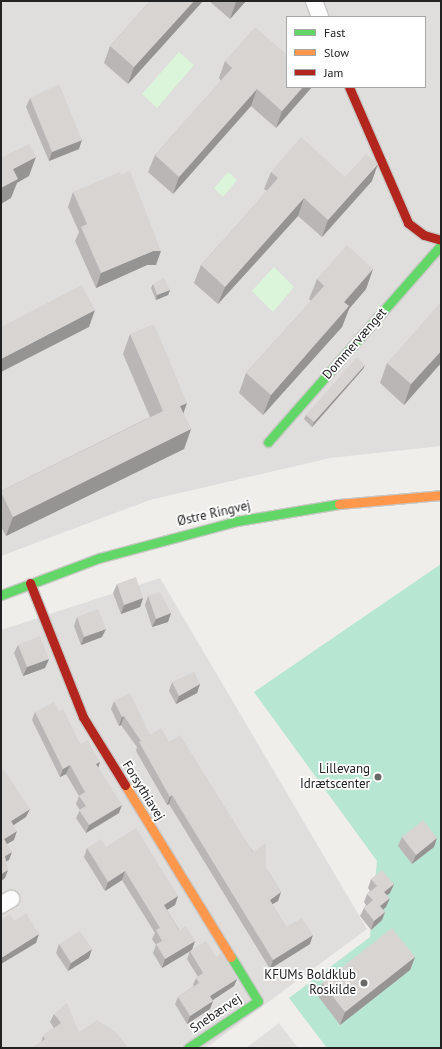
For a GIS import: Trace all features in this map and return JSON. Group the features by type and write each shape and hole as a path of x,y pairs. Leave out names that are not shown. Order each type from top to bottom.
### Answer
{"street":[{"path":"314,1 320,16"},
{"path":"349,88 396,200 408,223 424,235 441,240"},
{"name":"Dommervænget","path":"268,442 441,244"},
{"name":"Østre Ringvej","path":"1,595 99,558 237,521 312,507 390,498 441,495"},
{"name":"Forsythiavej","path":"30,583 83,717 258,1001"},
{"name":"Snebærvej","path":"188,1048 258,1001"}],"shaded area":[{"path":"1,1 441,1 441,446 330,458 150,500 1,556"},
{"path":"160,578 367,929 206,1048 1,1048 1,630"},
{"path":"279,1023 298,1048 246,1048"}],"green space":[{"path":"179,52 194,65 157,108 142,94"},
{"path":"228,172 237,180 223,197 214,188"},
{"path":"274,267 294,287 273,312 252,291"},
{"name":"Lillevang Idrætscenter","path":"441,564 441,1048 327,1048 289,998 370,937 377,861 254,692"}],"building":[{"path":"150,1 194,1 134,67 110,46"},
{"path":"255,27 286,54 286,88 302,88 282,111 257,89 179,177 155,155 232,68 225,61"},
{"path":"59,84 82,140 52,152 30,98"},
{"path":"301,137 345,177 366,154 378,164 328,220 304,198 225,287 201,265 278,178 271,172"},
{"path":"29,144 36,157 13,169 18,179 1,188 1,158"},
{"path":"130,171 161,251 153,251 101,273 81,227 87,224 73,192 120,172 121,175"},
{"path":"347,245 373,269 344,302 349,306 271,395 246,373 324,286 317,279"},
{"path":"164,278 170,290 157,295 153,284"},
{"path":"82,285 95,310 1,359 1,327"},
{"path":"441,302 441,351 411,384 387,363"},
{"path":"154,324 187,403 180,406 191,429 13,517 1,491 163,411 130,334"},
{"path":"357,357 365,365 314,422 306,415"},
{"path":"136,577 143,598 124,605 117,584"},
{"path":"160,592 171,613 156,619 148,596"},
{"path":"98,609 106,629 84,637 77,617"},
{"path":"40,636 49,659 27,667 18,645"},
{"path":"194,672 200,684 179,696 172,682"},
{"path":"130,693 150,735 161,728 169,742 180,735 253,852 266,843 266,868 281,892 270,900 286,927 302,918 313,935 273,960 172,795 170,797 139,742 141,741 124,716 122,717 114,701"},
{"path":"54,702 59,711 63,709 80,744 88,740 100,762 96,764 122,805 89,825 79,810 86,806 79,796 85,792 70,765 63,769 35,712"},
{"path":"4,770 30,809 11,821 17,831 4,839 12,852 5,856 8,870 1,874 1,771"},
{"path":"423,820 437,838 416,855 402,837"},
{"path":"136,828 178,896 164,905 179,930 186,926 195,941 165,959 156,944 162,941 156,930 160,928 125,871 108,882 87,848 101,839 106,847"},
{"path":"382,870 394,884 384,892 390,898 380,906 385,912 374,921 364,908 373,900 367,894 377,886 371,879"},
{"path":"26,913 39,934 1,958 1,920 10,914 14,921"},
{"name":"KFUMs Boldklub Roskilde","path":"392,928 415,957 345,1012 322,983"},
{"path":"80,931 92,949 71,963 59,944"},
{"path":"206,941 216,957 221,953 237,979 210,996 213,1001 190,1016 178,997 199,983 196,978 203,973 190,951"},
{"path":"67,1003 79,1032 97,1020 116,1032 128,1048 31,1048 45,1039 43,1036 61,1023 54,1014"}],"traffic: fast":[{"path":"268,442 441,245"},
{"path":"1,595 99,558 237,521 339,504"},
{"path":"188,1048 258,1001 231,957"}],"traffic: slow":[{"path":"339,504 441,495"},
{"path":"125,785 231,957"}],"traffic: jam":[{"path":"349,88 408,223 424,235 441,240"},
{"path":"30,583 83,717 125,785"}],"place":[{"name":"Lillevang Idrætscenter","path":"378,777"},
{"name":"KFUMs Boldklub Roskilde","path":"364,983"}]}
